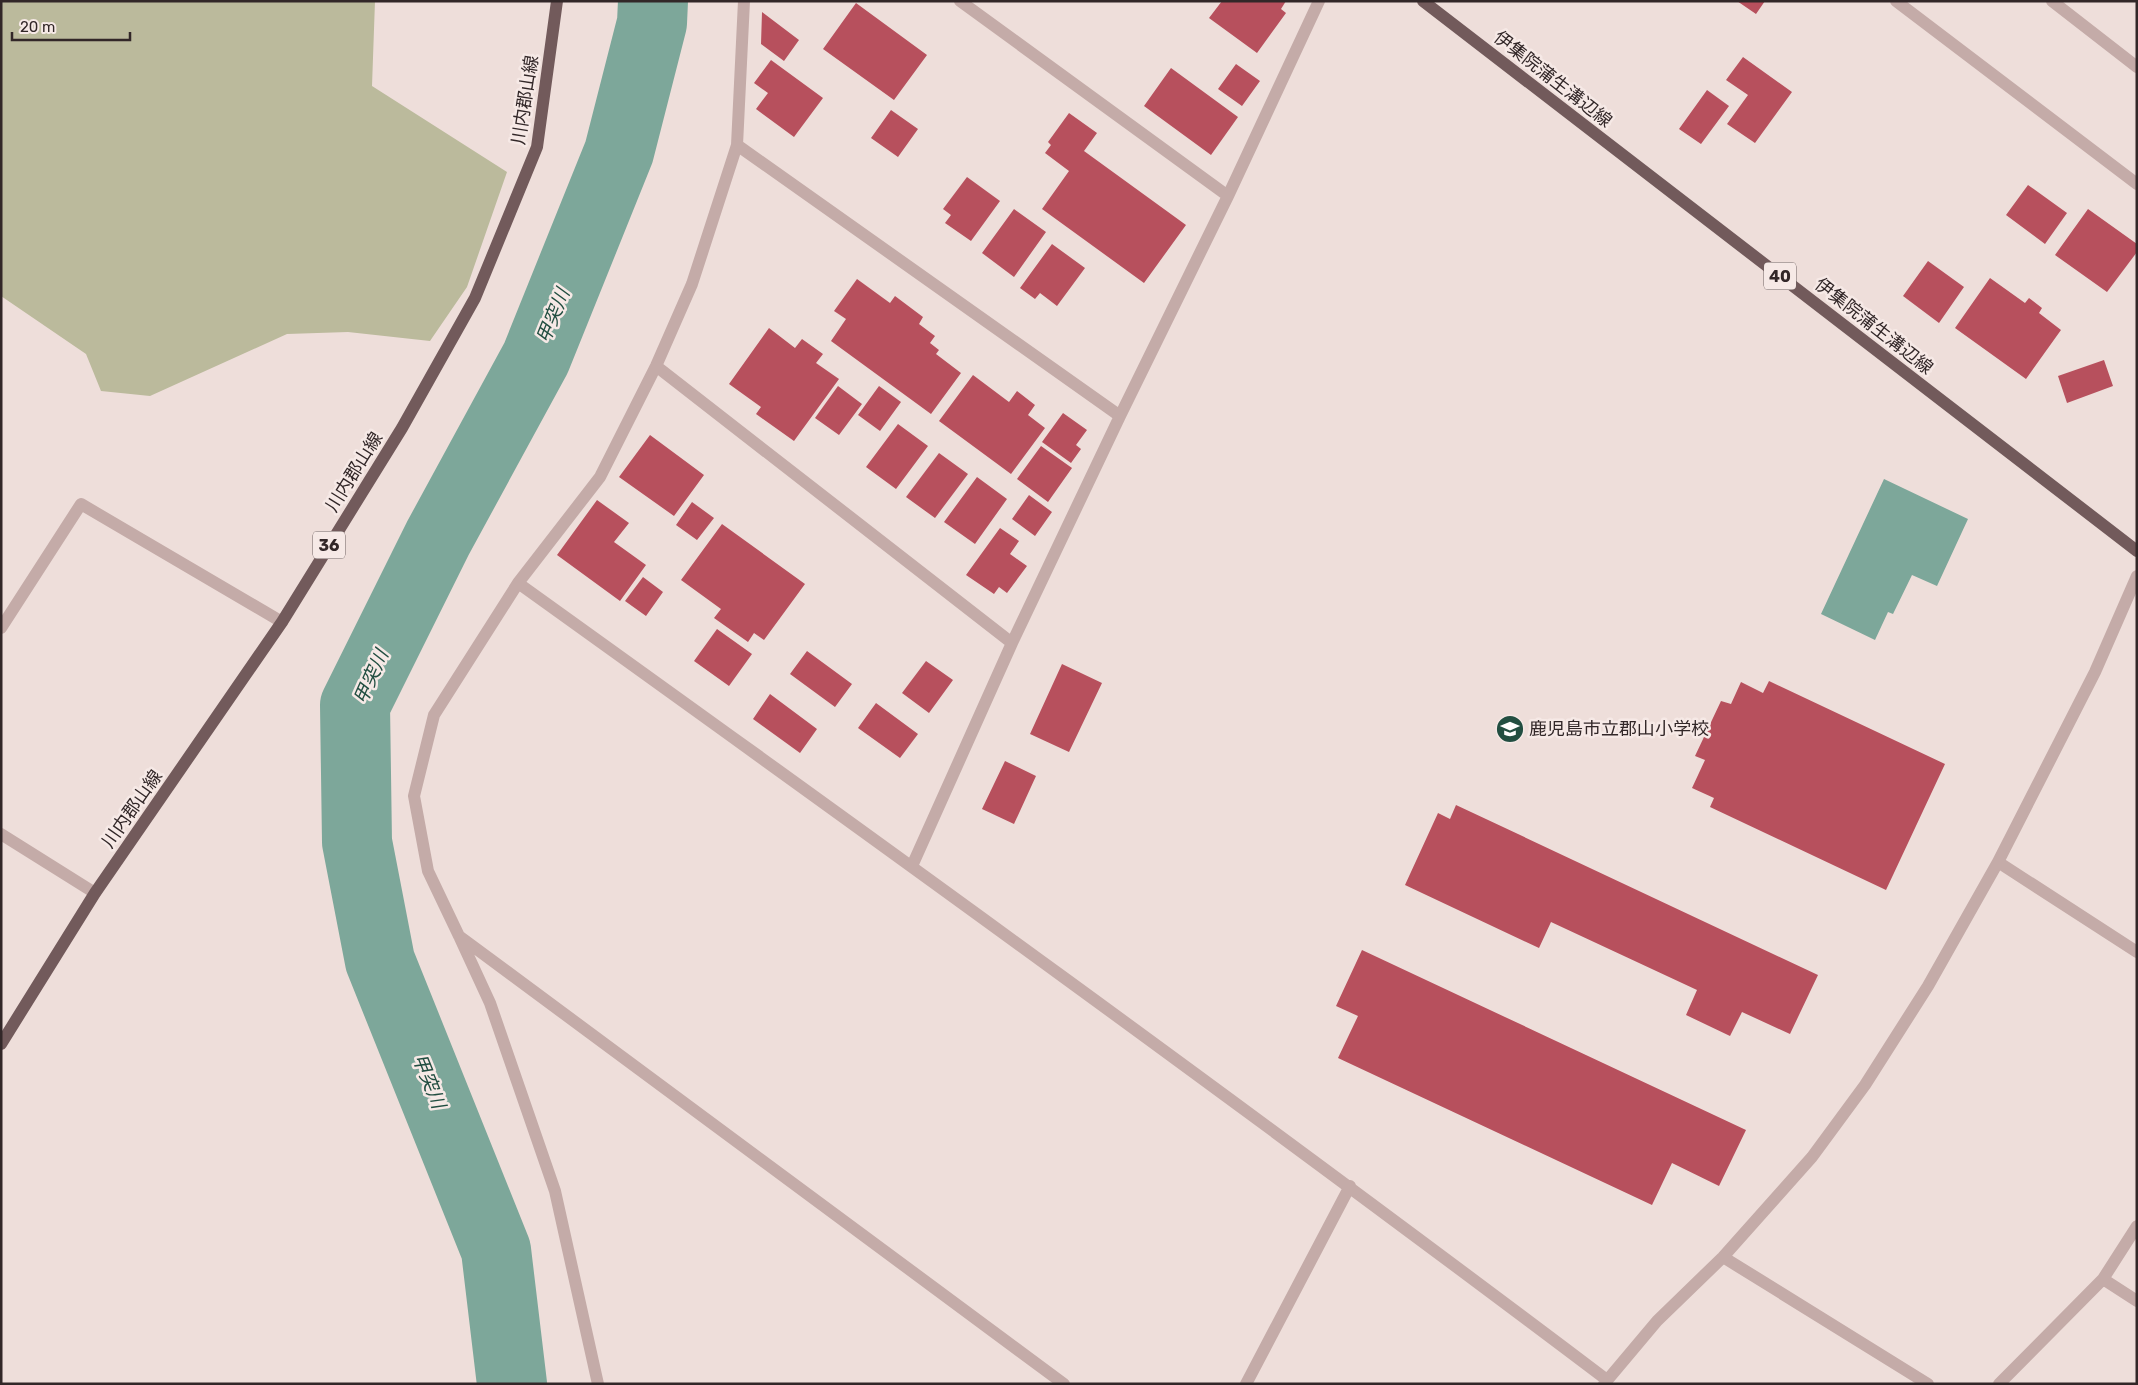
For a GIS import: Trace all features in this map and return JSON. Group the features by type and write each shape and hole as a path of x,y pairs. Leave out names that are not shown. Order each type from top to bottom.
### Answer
{"main road":[{"name":"川内郡山線","path":"1,1044 95,893 282,622 402,428 475,298 537,147 558,1"},
{"name":"伊集院蒲生溝辺線","path":"1423,1 2137,551"}],"street":[{"path":"598,1384 554,1191 490,1003 428,871 414,796 434,715 518,583 600,477 656,366 692,284 737,145 744,1"},
{"path":"960,1 1228,196"},
{"path":"912,866 1012,643 1120,416 1228,196 1319,1"},
{"path":"1896,1 2137,184"},
{"path":"2052,1 2137,67"},
{"path":"737,145 1120,416"},
{"path":"656,366 1012,643"},
{"path":"1,628 81,504 282,622"},
{"path":"518,583 912,866 1350,1186 1605,1382 1657,1322 1722,1257 1812,1157 1865,1085 1928,986 1998,862 2095,672 2137,576"},
{"path":"1,834 95,893"},
{"path":"1998,862 2137,952"},
{"path":"459,936 1064,1384"},
{"path":"1246,1384 1350,1186"},
{"path":"1999,1384 2103,1279 2137,1226"},
{"path":"1722,1257 1928,1384"},
{"path":"2103,1279 2137,1301"}],"shaded area":[{"path":"1,1 375,1 372,86 507,172 467,287 430,341 348,332 287,334 150,396 101,391 86,354 1,296"},
{"path":"1884,479 1968,519 1937,586 1912,575 1893,614 1888,612 1875,640 1821,614"}],"building":[{"path":"1222,1 1286,1 1281,9 1286,13 1257,53 1209,18"},
{"path":"1737,1 1765,1 1756,14"},
{"path":"856,3 927,55 894,100 823,49"},
{"path":"762,12 799,40 784,61 761,44"},
{"path":"1743,57 1792,92 1755,143 1727,124 1748,95 1726,80"},
{"path":"771,60 823,98 794,137 756,109 768,93 754,83"},
{"path":"1236,64 1260,81 1242,106 1218,89"},
{"path":"1171,68 1238,117 1211,155 1144,106"},
{"path":"1707,90 1729,106 1701,144 1679,129"},
{"path":"891,110 918,129 898,157 871,138"},
{"path":"1069,113 1097,133 1084,151 1186,225 1144,283 1042,209 1069,171 1045,153 1051,145 1048,142"},
{"path":"967,177 1000,201 971,241 945,223 951,215 943,209"},
{"path":"2028,185 2067,213 2045,244 2006,215"},
{"path":"1014,209 1046,232 1014,277 982,253"},
{"path":"2088,209 2137,244 2137,252 2107,292 2055,255"},
{"path":"1052,244 1085,268 1057,306 1040,293 1035,299 1020,288"},
{"path":"1928,261 1964,287 1939,323 1903,296"},
{"path":"1990,278 2025,303 2029,298 2042,308 2039,313 2061,330 2026,379 1955,328"},
{"path":"857,279 890,303 895,296 923,317 919,324 935,336 930,343 939,350 936,354 961,373 931,414 831,341 846,319 834,311"},
{"path":"769,328 795,348 802,339 823,354 816,363 839,379 794,441 756,414 761,407 729,384"},
{"path":"2104,360 2113,386 2067,403 2058,376"},
{"path":"973,375 1009,402 1017,391 1035,405 1028,415 1045,428 1011,474 939,421"},
{"path":"838,386 862,404 839,435 815,418"},
{"path":"879,386 901,402 880,431 858,415"},
{"path":"1063,413 1087,430 1076,445 1081,449 1071,463 1042,442"},
{"path":"898,424 928,446 896,489 866,467"},
{"path":"650,435 704,475 674,516 619,477"},
{"path":"1041,446 1072,468 1048,502 1017,479"},
{"path":"939,453 968,474 935,518 906,497"},
{"path":"977,477 1007,499 975,544 944,522"},
{"path":"1029,495 1052,512 1035,536 1012,519"},
{"path":"597,500 629,523 614,542 646,565 620,601 557,555"},
{"path":"692,502 714,518 697,540 676,525"},
{"path":"722,524 805,584 764,640 754,633 748,642 714,618 721,609 681,580"},
{"path":"1000,528 1019,541 1010,554 1027,566 1007,593 999,587 994,594 966,575"},
{"path":"643,577 663,592 646,616 625,601"},
{"path":"717,629 752,654 729,686 694,661"},
{"path":"807,651 852,684 835,707 790,674"},
{"path":"926,661 953,680 929,713 902,693"},
{"path":"1062,664 1102,683 1069,752 1030,734"},
{"path":"1769,681 1945,764 1886,890 1710,807 1714,798 1692,788 1705,760 1695,756 1721,701 1731,704 1741,682 1763,693"},
{"path":"770,694 817,729 800,753 753,719"},
{"path":"876,703 918,734 900,758 858,728"},
{"path":"1005,761 1036,776 1014,824 982,809"},
{"path":"1456,805 1818,975 1790,1034 1742,1012 1730,1036 1686,1015 1697,990 1551,922 1539,948 1405,885 1438,813 1450,819"},
{"path":"1362,950 1746,1130 1719,1186 1672,1163 1652,1205 1338,1058 1358,1016 1336,1006"}],"waterway":[{"name":"甲突川","path":"512,1384 496,1250 380,961 357,842 355,705 438,538 536,358 619,152 652,23 653,1"}],"place":[{"name":"鹿児島市立郡山小学校","path":"1510,729"}]}
